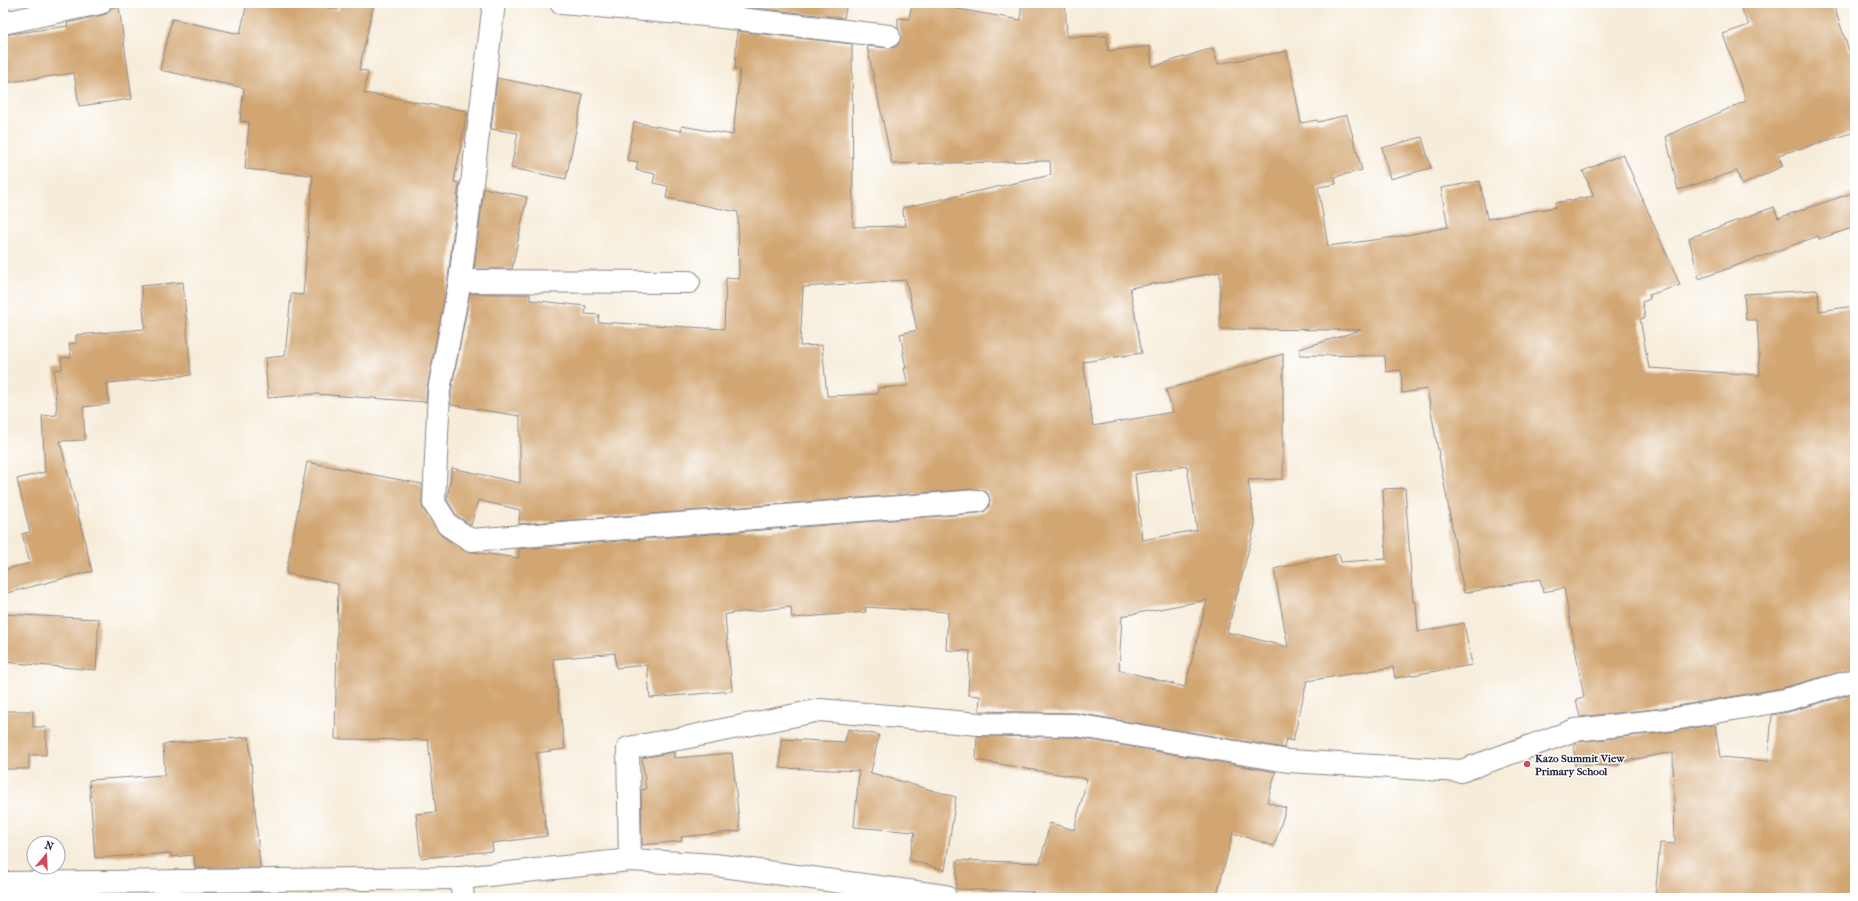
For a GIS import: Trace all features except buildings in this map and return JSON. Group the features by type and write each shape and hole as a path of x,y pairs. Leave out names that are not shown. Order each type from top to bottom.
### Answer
{"street":[{"path":"3,23 100,3"},
{"path":"494,3 460,280 439,390 434,503 448,525 471,540 978,501"},
{"path":"561,3 705,15 889,36"},
{"path":"460,280 689,282"},
{"path":"630,860 628,748 820,710 979,724 1075,726 1288,761 1461,771 1575,730 1674,719 1785,700 1855,680"},
{"path":"3,883 462,888 630,860 715,865 945,896"}],"place":[{"name":"Kazo Summit View Primary School","path":"1527,764"}]}
